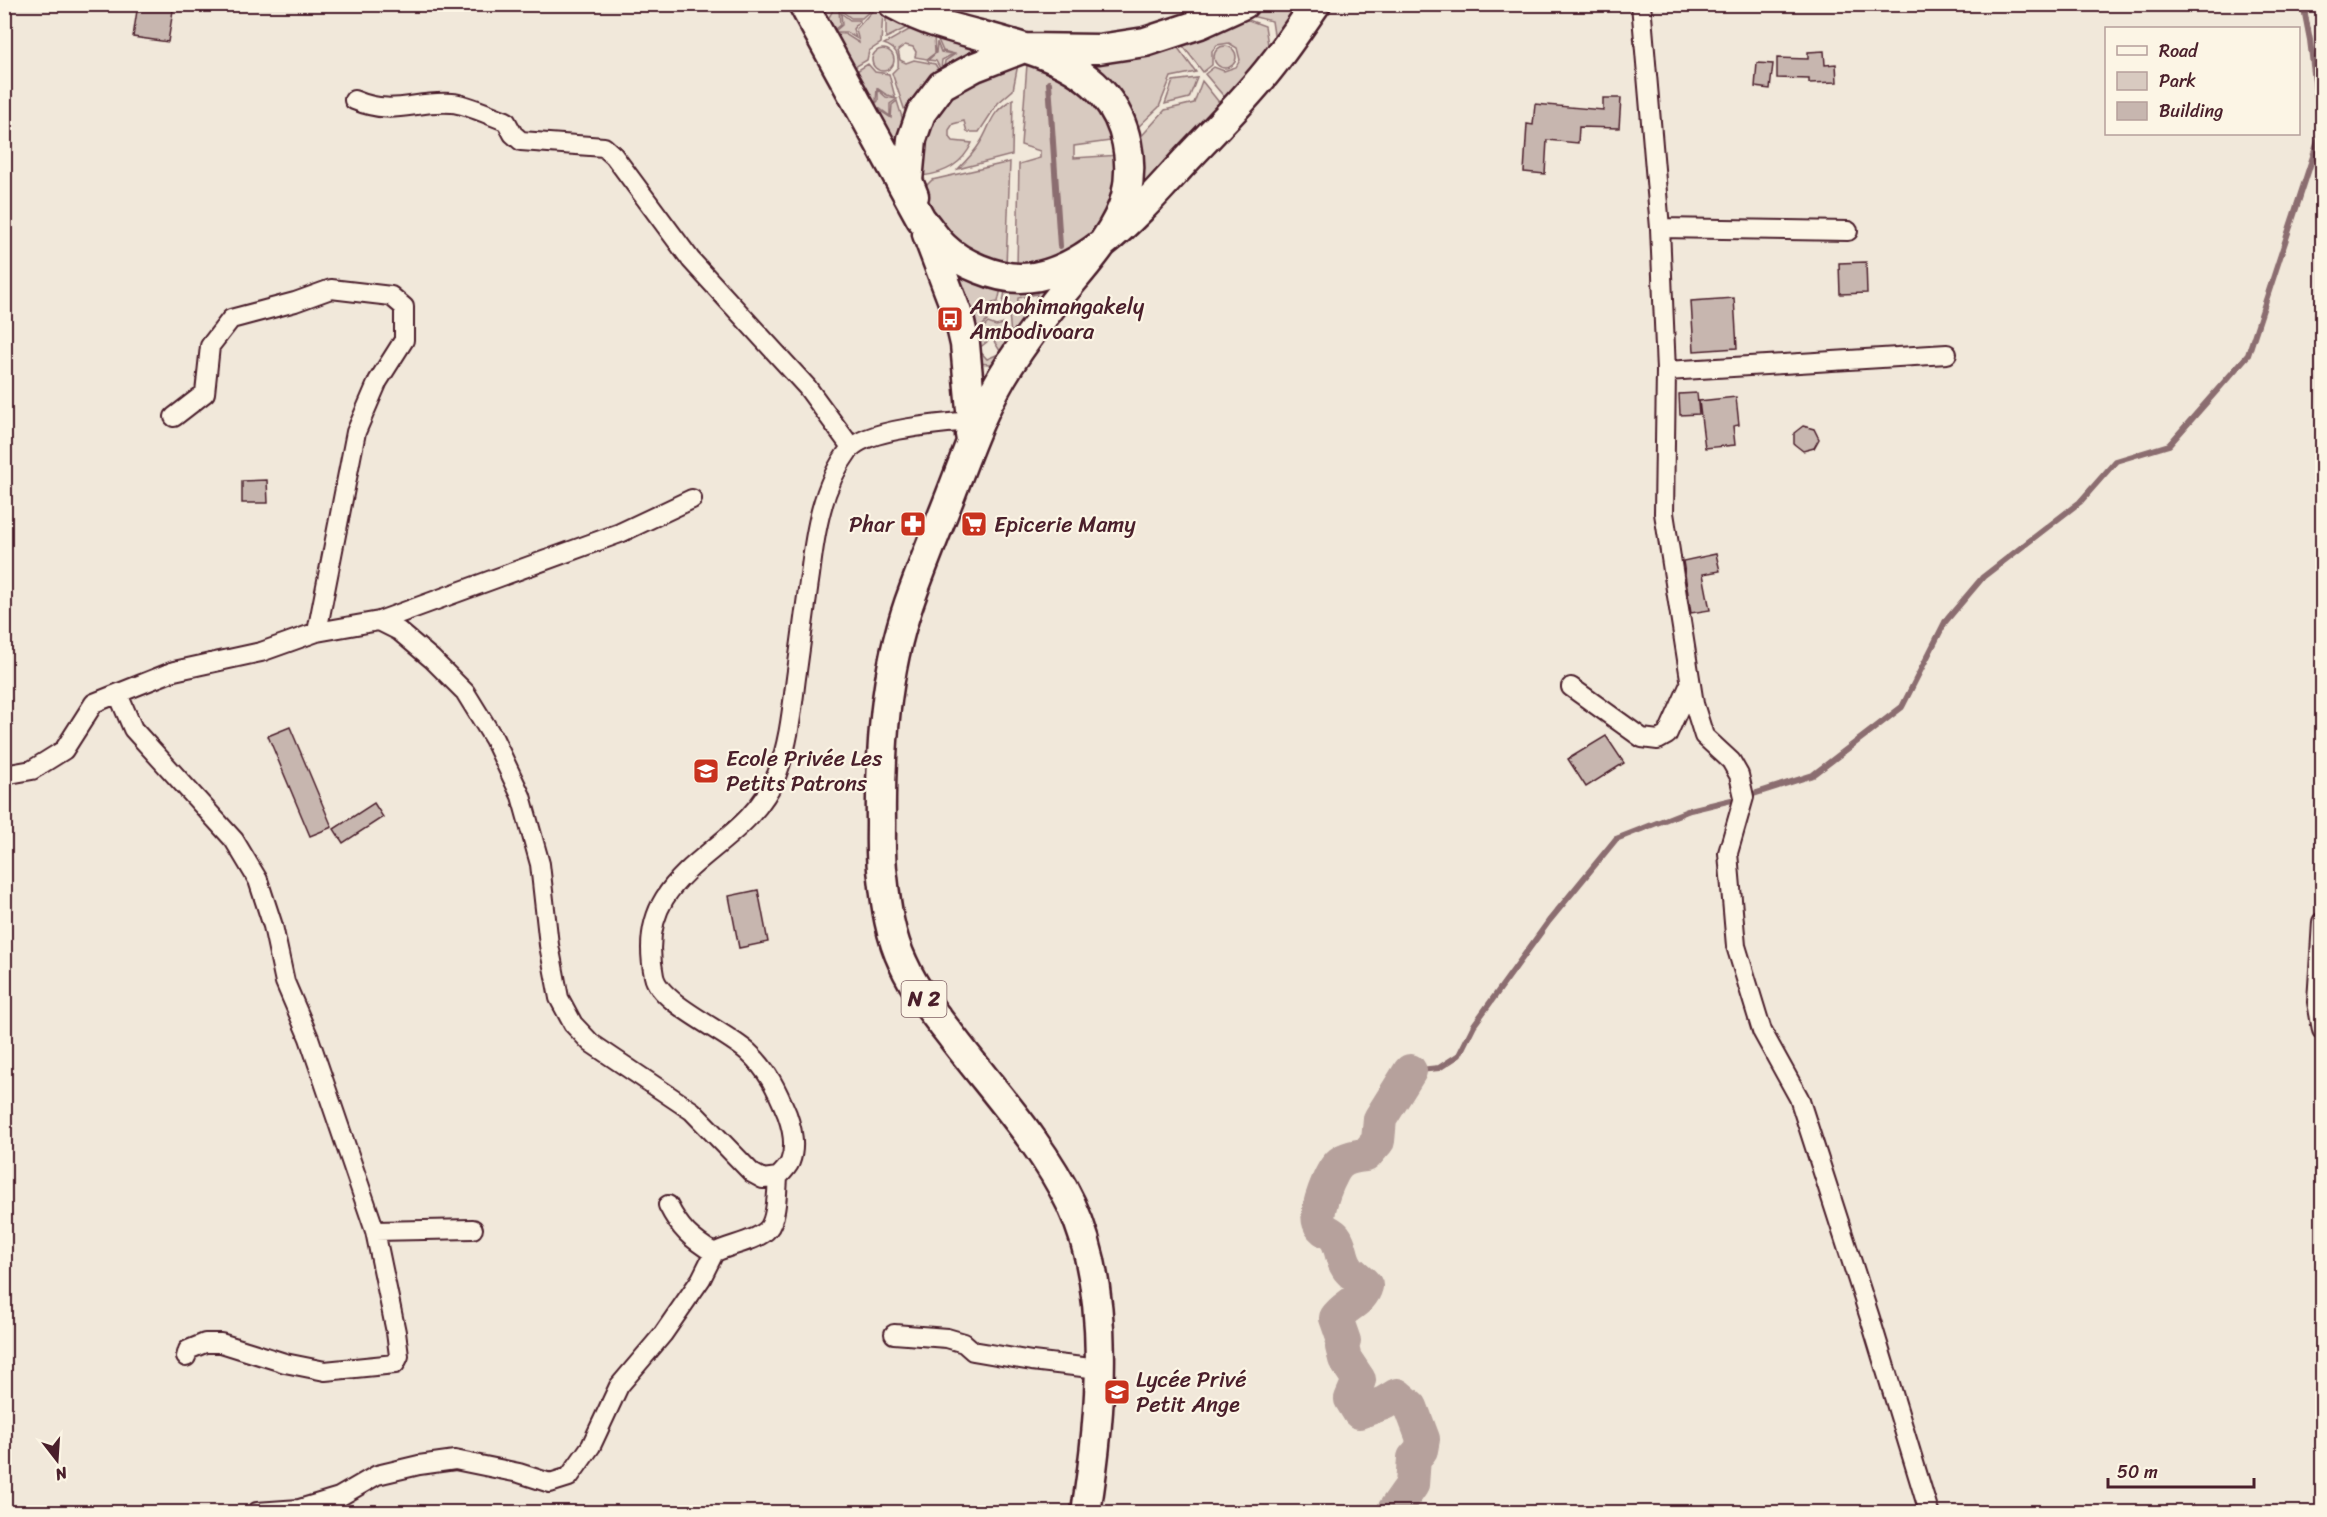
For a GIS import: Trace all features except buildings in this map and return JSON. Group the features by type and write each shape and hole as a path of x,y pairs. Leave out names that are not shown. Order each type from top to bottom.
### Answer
{"main road":[{"path":"803,4 921,219 945,248 959,258 997,273 1020,278 1045,274 1068,265 1104,242 1125,200 1129,174 1128,145 1121,122 1103,93 1073,68 1024,48 930,21 893,4"},
{"path":"976,422 959,318 909,181 912,139 921,113 942,85 975,67 1024,48 1099,49 1144,42 1200,24 1244,4"},
{"path":"976,422 1008,368 1047,312 1104,242 1146,202 1233,111 1274,63 1316,4"},
{"name":"N 2","path":"976,422 967,455 908,605 890,679 882,752 882,872 889,921 905,970 936,1016 1037,1147 1058,1179 1072,1206 1090,1254 1096,1297 1099,1369 1095,1446 1086,1512"}],"street":[{"path":"1641,4 1660,228 1666,371 1664,513 1690,684 1704,736 1731,761 1738,775 1744,797 1728,853 1736,946 1762,1031 1799,1098 1870,1318 1929,1512"},
{"path":"354,100 371,107 387,109 453,103 506,121 513,134 521,141 604,147 614,156 691,260 807,387 851,447"},
{"path":"1660,228 1848,231"},
{"path":"174,417 205,393 210,346 231,319 295,302 331,289 391,296 405,307 404,340 378,381 356,432 317,632"},
{"path":"1666,371 1947,354"},
{"path":"257,1512 299,1509 339,1497 377,1475 419,1465 455,1460 519,1473 550,1483 569,1477 591,1446 620,1386 663,1334 701,1279 714,1253 768,1229 775,1210 778,1177 790,1163 793,1144 791,1123 772,1079 748,1051 664,995 654,979 650,931 658,906 673,885 757,808 776,776 789,736 815,536 823,500 851,447 880,434 922,425 976,422"},
{"path":"4,775 32,770 64,750 94,704 174,670 261,652 317,632 379,621 620,533 693,499"},
{"path":"379,621 399,632 432,659 465,692 494,739 521,796 540,864 549,945 559,998 573,1024 591,1043 692,1111 752,1173 763,1179 778,1177"},
{"path":"1570,687 1642,738 1658,740 1667,735 1690,684"},
{"path":"117,694 133,729 234,840 258,880 273,926 285,982 309,1038 375,1231 399,1356 395,1364 326,1371 285,1363 221,1343 205,1342 193,1346 188,1350 186,1357"},
{"path":"2322,922 2317,1002 2322,1030"},
{"path":"668,1205 691,1239 714,1253"},
{"path":"375,1231 474,1229"},
{"path":"894,1334 947,1338 964,1343 973,1351 1099,1369"}],"green space":[{"path":"836,5 874,7 862,18 851,18 839,9 840,25 830,33 845,34 859,43 856,29 875,8 883,12 881,43 869,51 867,60 848,71 824,26"},
{"path":"1263,5 1301,5 1275,41 1272,21 1247,15"},
{"path":"841,13 850,20 860,20 853,29 856,38 846,32 834,32 842,25"},
{"path":"886,13 910,26 886,38"},
{"path":"1243,18 1265,26 1269,51 1227,100 1205,74 1214,67 1224,71 1236,67 1240,60 1237,48 1229,43 1217,45 1212,51 1212,65 1203,72 1180,42"},
{"path":"914,27 934,34 935,53 927,59 915,57 916,52 913,47 905,45 898,50 900,60 906,63 914,60 935,64 941,74 909,123 892,73 898,67 898,58 891,47 884,44"},
{"path":"936,35 985,51 943,73 945,61 955,54 943,51"},
{"path":"937,42 941,52 953,54 942,60 941,70 936,61 928,60 936,53"},
{"path":"1175,44 1196,72 1171,77 1159,107 1135,130 1078,59"},
{"path":"1225,46 1233,49 1236,57 1233,65 1225,68 1217,65 1214,57 1217,49"},
{"path":"883,49 891,52 894,60 891,68 883,71 875,68 872,60 875,52"},
{"path":"868,64 875,72 889,74 895,97 877,88 876,101 868,107 850,75"},
{"path":"1018,64 1013,90 998,103 979,132 967,132 964,121 953,124 949,130 949,136 953,141 972,143 958,163 937,173 921,176 922,131 953,90"},
{"path":"1027,64 1041,65 1081,85 1118,140 1074,146 1074,158 1120,155 1116,194 1090,238 1055,261 1017,267 1019,164 1040,158 1040,151 1021,145"},
{"path":"1197,78 1189,98 1165,104 1173,81"},
{"path":"1202,81 1222,106 1138,193 1138,140 1165,110 1194,103"},
{"path":"878,90 886,97 897,99 890,104 890,116 879,108 870,109 878,101"},
{"path":"1013,99 1012,155 958,169 978,147 995,114"},
{"path":"897,101 905,127 900,166 870,111 879,110 891,118 892,105"},
{"path":"1010,162 1006,266 992,264 937,227 922,190 932,180"},
{"path":"953,265 1002,284 998,302 987,308 985,314 987,321 971,336"},
{"path":"1064,277 1035,307 1037,294 1018,298 1017,315 1035,309 1012,347 1009,313 1003,303 1006,284"},
{"path":"988,323 996,326 1004,324 1007,354 1000,351 992,338 978,349 987,359 1001,353 1001,365 977,363 971,339"}],"waterway":[{"path":"1410,1071 1439,1068 1459,1055 1474,1025 1549,921 1616,839 1690,810 1744,797 1813,775 1902,707 1945,622 1983,577 2080,502 2116,461 2169,445 2248,355 2321,132 2310,40 2303,4"},
{"path":"1049,83 1060,246"},
{"path":"1393,1512 1412,1485 1414,1458 1421,1450 1423,1439 1411,1407 1397,1395 1384,1403 1359,1412 1351,1399 1359,1380 1345,1359 1342,1347 1344,1341 1336,1318 1361,1296 1366,1286 1347,1267 1337,1240 1322,1228 1318,1217 1324,1191 1336,1167 1346,1159 1366,1155 1378,1141 1380,1119 1410,1071"}],"place":[{"name":"Ambohimangakely Ambodivoara","path":"950,319"},
{"name":"Phar","path":"913,524"},
{"name":"Epicerie Mamy","path":"974,524"},
{"name":"Ecole Privée Les Petits Patrons","path":"706,771"},
{"name":"Lycée Privé Petit Ange","path":"1117,1392"}]}
